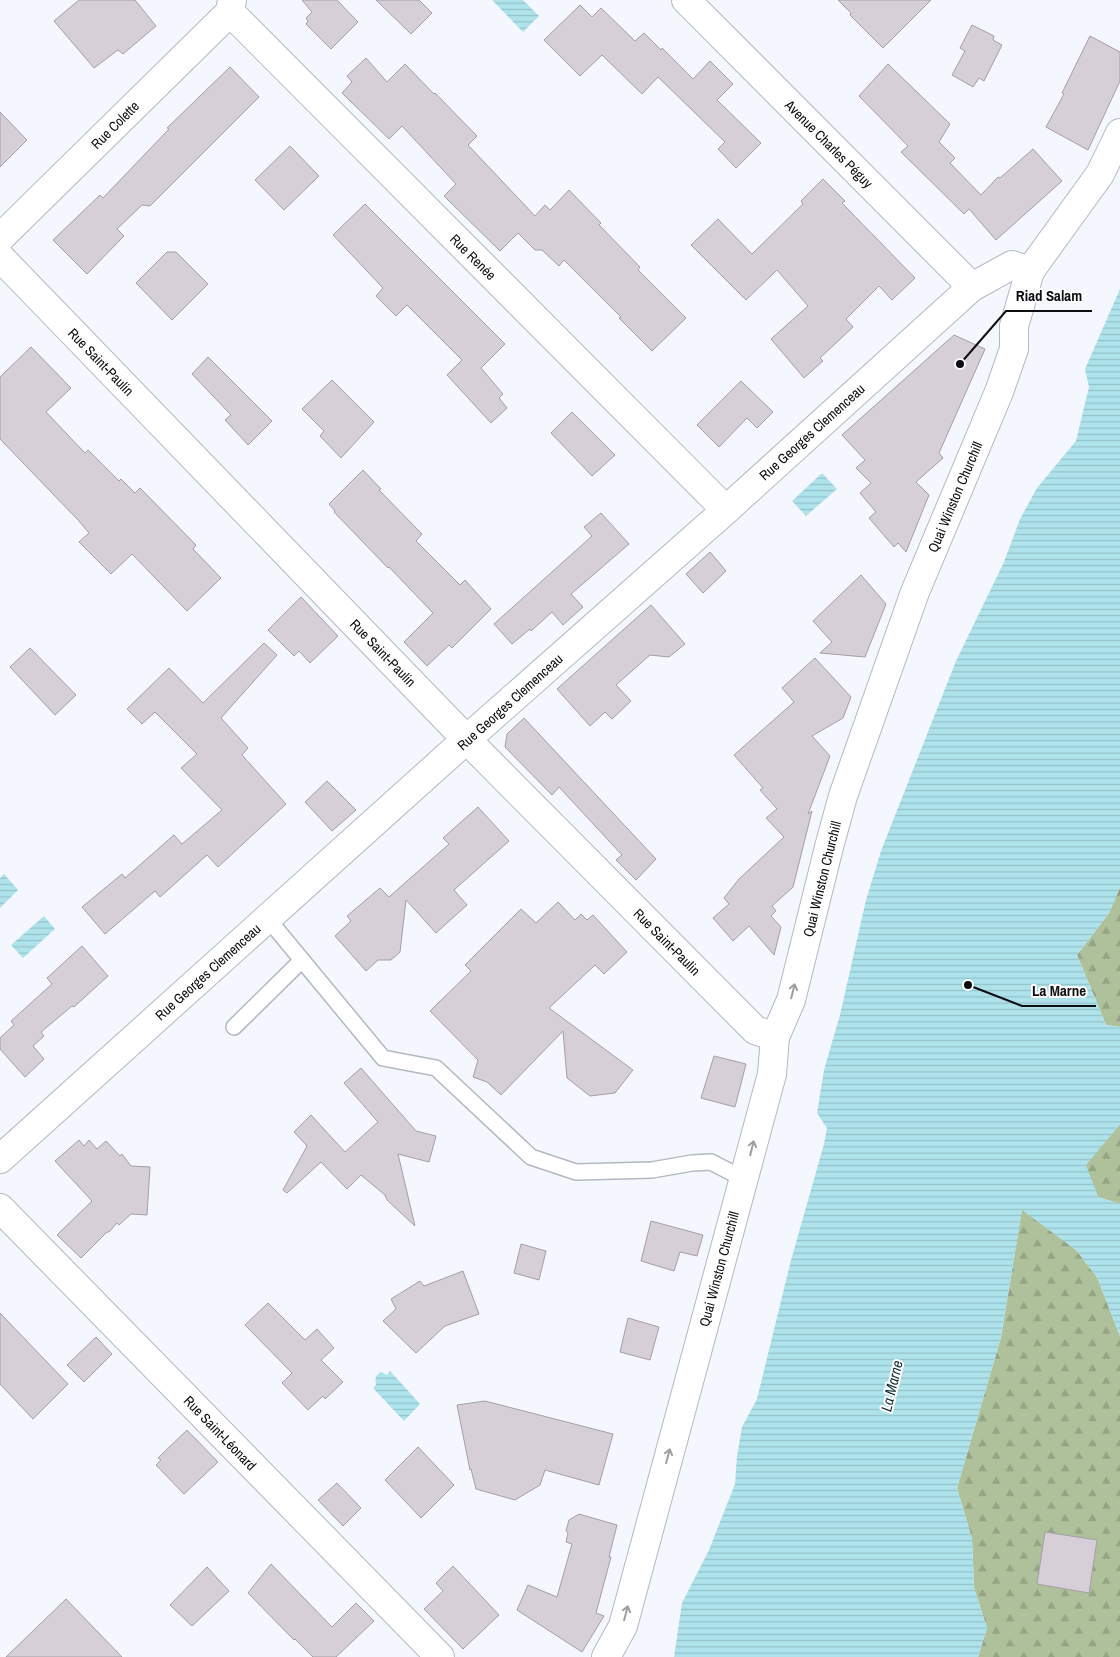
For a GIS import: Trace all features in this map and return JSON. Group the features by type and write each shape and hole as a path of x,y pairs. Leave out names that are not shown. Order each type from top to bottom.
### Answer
{"street":[{"name":"Avenue Charles Péguy","path":"686,0 972,287"},
{"name":"Rue Colette","path":"0,238 231,6"},
{"name":"Rue Renée","path":"231,6 726,510"},
{"name":"Quai Winston Churchill","path":"606,1657 623,1626 772,1074 775,1037 791,1000 843,796 915,592 999,392 1014,350 1014,326 1030,271 1100,174 1120,133"},
{"name":"Rue Saint-Paulin","path":"0,257 467,740 756,1030 775,1037"},
{"name":"Rue Georges Clemenceau","path":"0,1159 726,510 972,287 1012,265 1030,271"},
{"name":"Rue Saint-Léonard","path":"0,1208 440,1657"}],"lane":[{"path":"268,919 383,1058 436,1068 531,1157 576,1172 652,1170 692,1163 711,1162 744,1179"},
{"path":"234,1027 302,960"}],"green space":[{"path":"1120,887 1120,1027 1106,1025 1077,955 1109,913"},
{"path":"1120,1124 1120,1204 1098,1197 1085,1165"},
{"path":"1022,1209 1076,1250 1097,1277 1120,1336 1120,1657 978,1657 987,1628 974,1588 972,1539 957,1488 1001,1337"}],"water":[{"path":"492,0 523,0 539,16 523,32"},
{"name":"La Marne","path":"1120,289 1120,887 1109,913 1077,955 1106,1025 1120,1027 1120,1124 1086,1165 1098,1197 1120,1204 1120,1336 1097,1277 1076,1250 1022,1210 1001,1337 957,1488 972,1539 974,1588 987,1628 978,1657 674,1657 682,1603 709,1550 735,1484 742,1427 757,1399 791,1260 824,1144 827,1128 817,1113 824,1070 840,1015 866,900 881,851 956,661 1004,562 1020,519 1037,488 1076,441 1089,387 1085,369"},
{"path":"822,473 837,489 806,516 792,501"},
{"path":"4,874 18,890 0,908 0,878"},
{"path":"44,916 55,929 23,958 11,945"},
{"path":"390,1371 420,1404 404,1421 373,1388 381,1372 387,1375"}],"building":[{"path":"79,0 135,0 156,26 123,54 118,50 94,68 54,21"},
{"path":"302,0 337,0 358,22 331,49 306,24 308,21 306,18 312,12"},
{"path":"376,0 419,0 432,13 411,34"},
{"path":"838,0 931,0 883,48 850,15 851,13"},
{"path":"580,5 592,17 601,8 635,41 644,33 693,79 710,61 733,84 717,100 761,143 736,168 718,149 725,142 658,77 642,94 602,55 580,76 544,40"},
{"path":"972,25 994,36 993,40 1002,45 984,81 979,78 973,87 952,75 965,51 960,48"},
{"path":"1090,36 1120,52 1120,81 1088,150 1046,127 1064,94 1062,93"},
{"path":"366,58 387,82 405,64 477,136 468,145 535,216 545,205 550,210 569,190 601,223 599,225 640,267 638,270 686,318 652,351 564,260 559,266 542,250 535,250 518,233 500,251 444,196 456,184 402,126 389,139 342,93 352,82 347,76"},
{"path":"888,64 950,124 939,142 955,158 950,163 981,195 998,177 1000,178 1033,149 1062,181 996,240 969,209 964,214 901,152 908,146 859,96"},
{"path":"230,67 259,97 150,206 142,205 117,229 124,236 87,274 53,240 100,195 103,198 169,129 167,128"},
{"path":"0,112 27,140 0,167"},
{"path":"290,146 319,176 284,210 255,180"},
{"path":"823,179 845,201 842,203 915,278 892,300 879,286 846,319 853,327 820,358 823,361 804,378 771,339 808,306 777,270 746,300 691,245 718,219 752,254 803,204 801,201"},
{"path":"365,204 505,344 481,368 503,394 499,398 507,408 491,423 447,375 462,360 407,305 396,316 376,296 383,288 333,235"},
{"path":"167,252 176,252 208,284 172,320 136,283"},
{"path":"954,335 985,349 939,453 943,458 916,482 929,495 906,552 898,543 894,547 869,518 876,512 860,493 871,483 856,468 865,460 842,435"},
{"path":"31,347 71,388 46,412 85,453 88,450 119,481 121,479 135,493 140,488 196,545 193,549 221,578 187,611 132,554 111,574 79,542 89,533 0,439 0,377"},
{"path":"208,357 272,421 248,445 225,420 231,415 192,374"},
{"path":"332,380 374,422 341,458 320,436 324,431 302,409"},
{"path":"741,381 773,412 757,428 747,418 719,447 697,425"},
{"path":"572,412 615,455 592,476 551,433"},
{"path":"363,470 381,489 379,490 422,534 416,541 460,585 465,580 491,609 452,648 449,645 427,666 404,642 433,613 334,512 329,504"},
{"path":"601,513 629,544 571,594 583,607 563,625 552,612 531,631 530,629 512,644 494,624 592,536 584,527"},
{"path":"710,552 726,571 703,593 686,574"},
{"path":"861,575 886,604 865,657 820,653 832,642 813,621"},
{"path":"301,597 338,636 310,663 299,651 294,656 268,630"},
{"path":"651,605 685,644 669,657 650,655 616,685 631,701 612,719 605,712 590,726 557,689"},
{"path":"264,643 277,655 221,718 248,748 242,755 286,804 218,867 207,855 160,897 155,891 105,934 82,907 122,874 125,878 174,835 182,844 222,810 181,768 197,754 155,712 142,724 127,709 169,668 203,703"},
{"path":"30,648 76,695 55,715 10,667"},
{"path":"815,658 851,697 843,718 812,736 830,756 808,814 812,811 793,887 772,906 776,911 771,916 781,927 774,955 749,926 733,941 713,918 729,904 724,898 739,879 784,837 766,818 777,809 760,790 763,788 734,755 794,702 782,688"},
{"path":"524,718 656,859 636,880 616,860 622,855 559,787 552,795 505,747 507,734"},
{"path":"327,781 356,810 332,831 305,802"},
{"path":"478,807 509,841 454,890 467,905 436,933 406,900 400,952 391,960 378,960 366,971 335,936 351,921 347,916 380,888 389,897 449,844 443,838"},
{"path":"558,902 575,920 581,914 587,920 593,915 627,952 604,974 595,965 549,1008 633,1070 615,1093 590,1096 567,1078 563,1031 501,1095 487,1082 473,1077 478,1060 430,1011 471,971 465,965 521,909 536,923"},
{"path":"82,946 108,976 74,1007 72,1006 41,1032 44,1036 33,1046 44,1059 25,1077 0,1049 0,1038 14,1025 11,1021 52,984 47,978"},
{"path":"714,1056 746,1064 735,1107 701,1098"},
{"path":"361,1068 416,1131 436,1136 429,1162 398,1154 415,1226 387,1200 385,1195 361,1175 347,1189 321,1162 287,1193 283,1190 307,1146 294,1132 311,1115 345,1152 378,1122 344,1083"},
{"path":"79,1140 84,1146 89,1140 97,1149 106,1141 120,1156 122,1154 131,1166 150,1167 147,1215 131,1214 119,1225 117,1223 81,1258 57,1235 92,1201 55,1161"},
{"path":"651,1221 703,1235 697,1256 680,1252 674,1271 641,1261"},
{"path":"521,1244 546,1251 539,1280 514,1273"},
{"path":"463,1271 479,1314 445,1326 416,1353 383,1321 396,1309 391,1299 420,1281 424,1286"},
{"path":"268,1303 305,1340 317,1329 334,1348 321,1360 343,1382 325,1399 323,1396 308,1410 282,1383 292,1373 245,1325"},
{"path":"0,1313 68,1384 33,1419 0,1384"},
{"path":"628,1318 659,1327 650,1360 620,1352"},
{"path":"96,1337 112,1354 84,1382 67,1365"},
{"path":"485,1401 613,1434 599,1485 545,1470 540,1485 515,1500 476,1489 470,1470 457,1405"},
{"path":"187,1430 218,1462 184,1494 156,1465 161,1460 158,1458"},
{"path":"418,1447 454,1485 421,1518 385,1480"},
{"path":"337,1483 361,1508 343,1526 318,1500"},
{"path":"579,1514 617,1525 609,1557 611,1557 596,1613 604,1616 582,1652 517,1610 528,1585 557,1597 572,1544 566,1542 568,1533 566,1531 569,1520"},
{"path":"1045,1532 1097,1540 1089,1593 1037,1584"},
{"path":"271,1564 332,1627 356,1603 374,1621 336,1657 313,1657 248,1593"},
{"path":"453,1566 499,1615 463,1649 424,1609 443,1591 436,1583"},
{"path":"207,1567 229,1591 192,1626 170,1605"},
{"path":"66,1599 122,1657 6,1657"}],"place":[{"name":"Riad Salam","path":"960,364"},
{"name":"La Marne","path":"968,985"}]}
